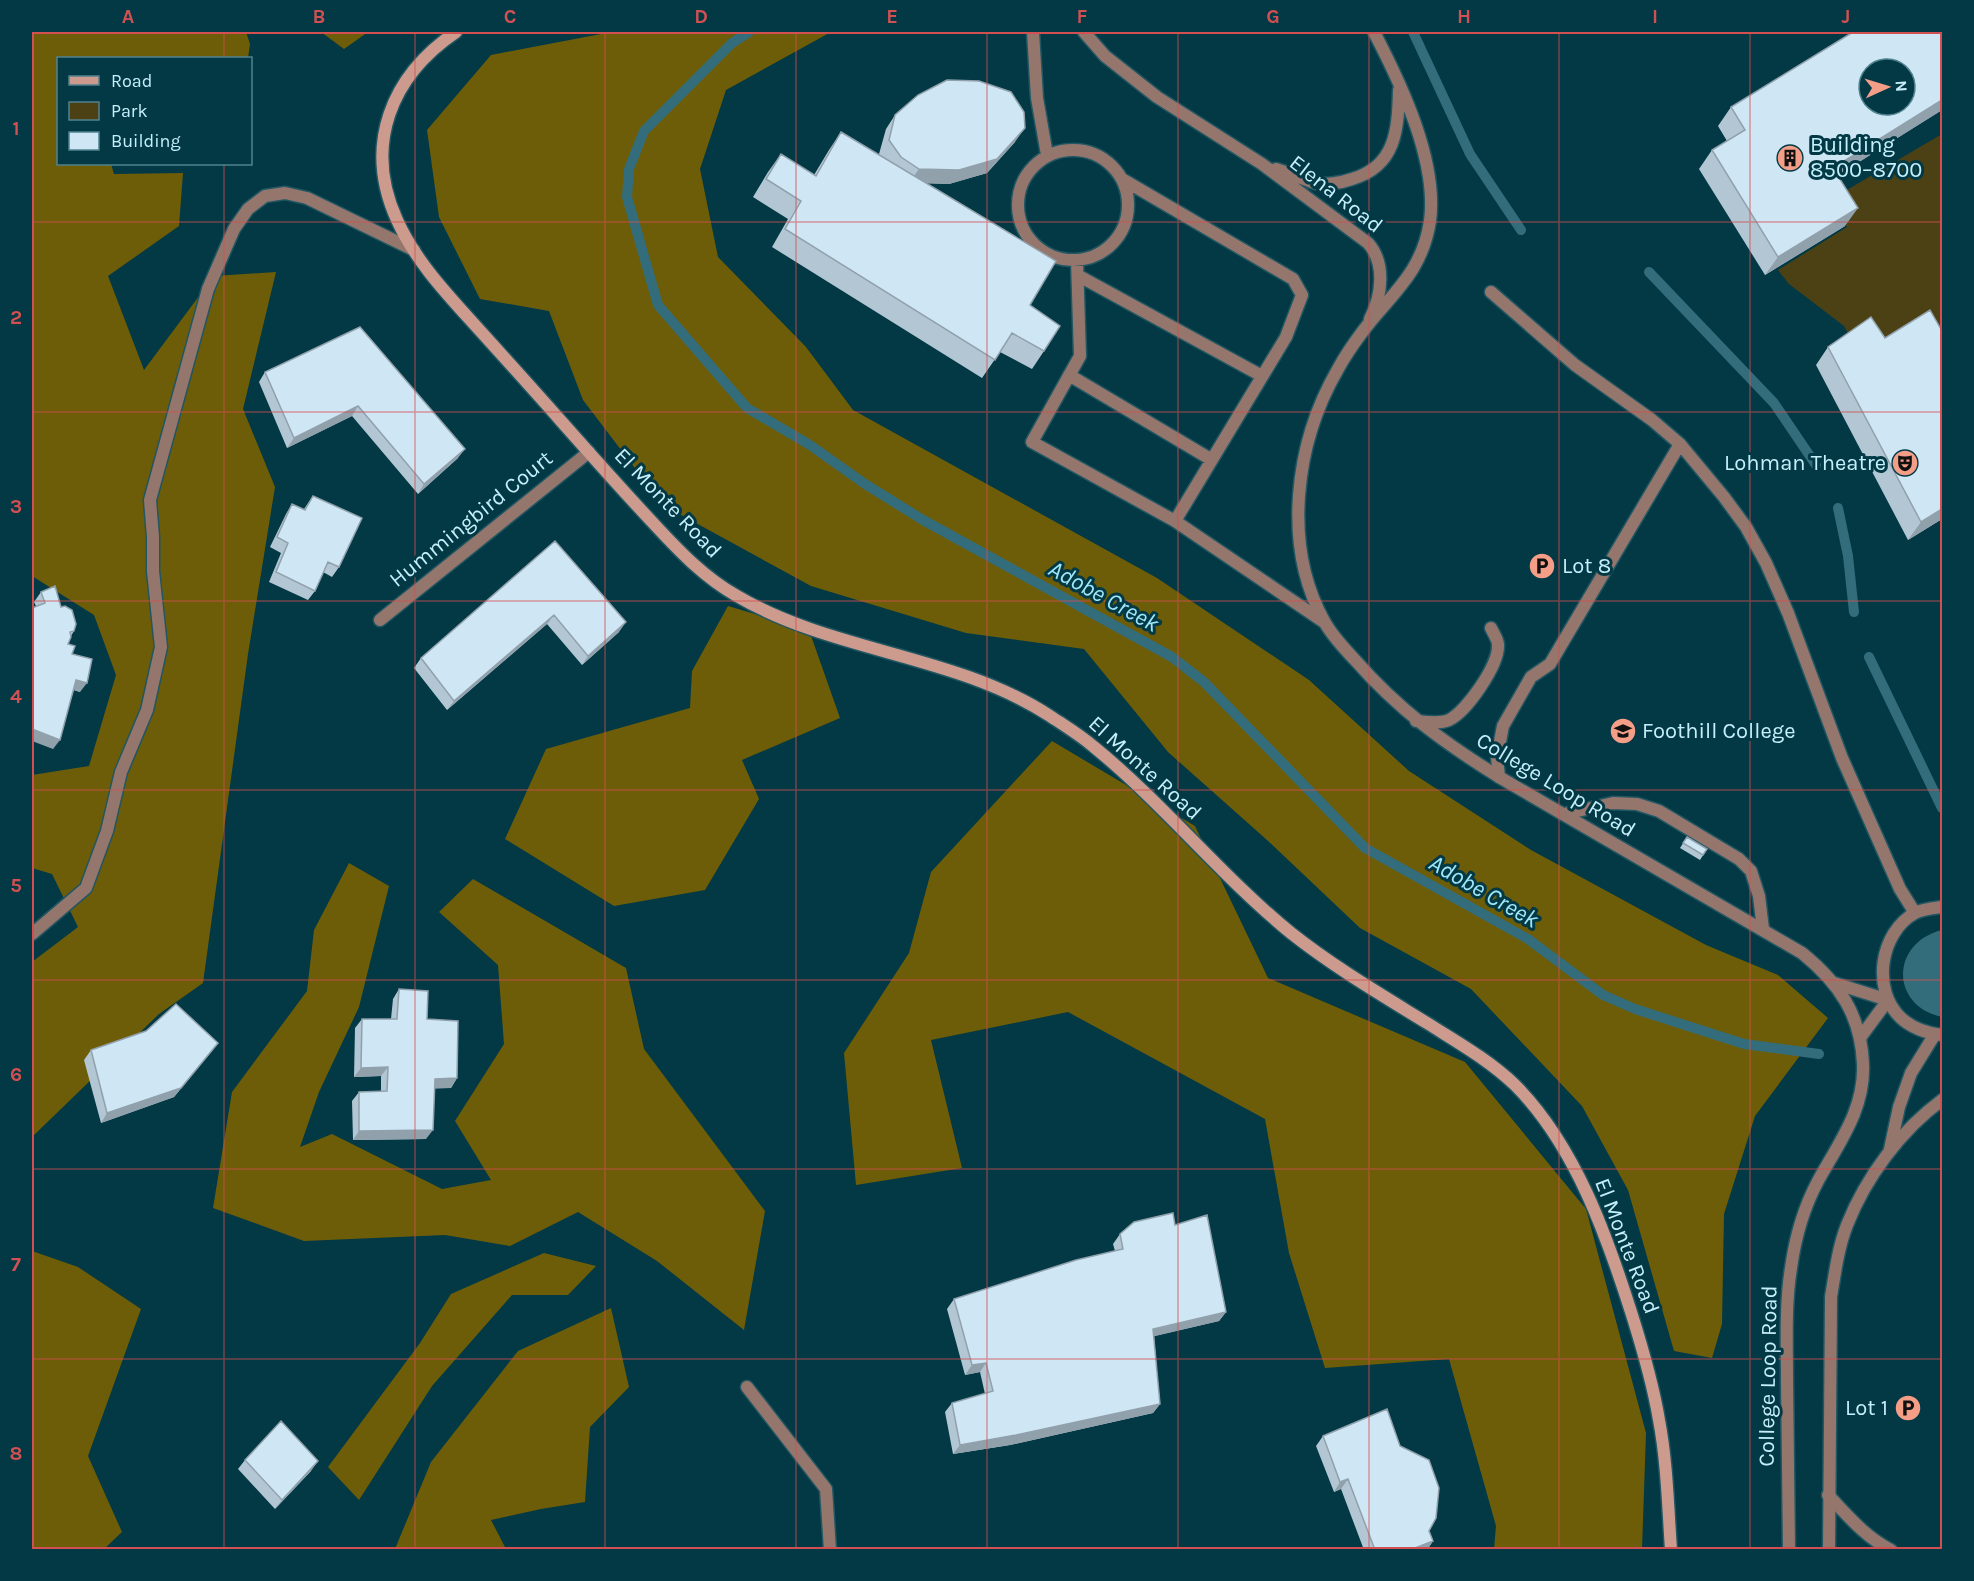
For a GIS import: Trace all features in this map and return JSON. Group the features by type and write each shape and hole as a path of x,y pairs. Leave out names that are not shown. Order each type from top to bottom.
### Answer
{"street":[{"name":"El Monte Road","path":"456,32 436,45 415,68 397,94 385,126 383,162 387,192 397,220 432,277 619,487 693,564 735,595 782,619 836,639 992,685 1041,711 1090,743 1134,781 1245,892 1292,933 1343,972 1481,1056 1516,1086 1547,1123 1576,1173 1604,1232 1625,1294 1645,1358 1660,1422 1671,1550"},
{"path":"1033,32 1037,98 1047,155"},
{"name":"Elena Road","path":"1084,32 1105,56 1157,97 1262,164 1358,235 1376,252 1380,288 1375,309 1363,331"},
{"name":"College Loop Road","path":"1374,32 1400,86 1425,154 1430,184 1430,220 1422,254 1406,280 1363,331 1338,370 1316,415 1303,463 1298,516 1302,558 1310,592 1324,622 1334,636 1368,674 1416,721 1499,777 1802,953 1834,982 1845,1000 1860,1038 1863,1067 1859,1099 1851,1124 1812,1194 1800,1226 1790,1268 1786,1320 1789,1550"},
{"name":"Elena Road","path":"1262,164 1317,184 1342,182 1365,176 1382,163 1394,141 1400,86"},
{"path":"1064,149 1090,152 1112,165 1122,179 1128,196 1128,214 1122,231 1112,245 1096,256 1077,261 1058,259 1041,251 1027,238 1019,220 1017,201 1022,183 1032,167 1047,155 1064,149"},
{"path":"1122,179 1293,279 1302,295 1286,337 1175,521"},
{"path":"32,934 86,888 106,831 121,772 147,710 161,647 153,571 150,500 208,289 234,229 248,209 265,196 285,193 307,198 414,249"},
{"path":"1077,261 1080,356 1032,442 1175,521 1324,622"},
{"path":"1079,276 1262,376"},
{"path":"1491,292 1575,365 1652,420 1680,444 1746,527 1766,563 1788,613 1842,758 1900,889 1915,913"},
{"path":"1069,375 1212,460"},
{"path":"1499,777 1497,757 1503,726 1531,677 1550,664 1680,444"},
{"name":"Hummingbird Court","path":"380,620 589,452"},
{"path":"1416,721 1447,721 1462,711 1475,695 1497,657 1499,642 1491,628"},
{"path":"1564,814 1613,803 1637,804 1659,811 1739,859 1751,871 1759,896 1763,929"},
{"path":"1939,1034 1925,1033 1898,1016 1888,1000 1883,977 1884,950 1894,932 1915,913 1942,908"},
{"path":"1834,982 1888,1000"},
{"path":"1860,1038 1888,1000"},
{"path":"1890,1149 1899,1107 1911,1073 1939,1034"},
{"path":"1829,1550 1831,1297 1838,1258 1848,1224 1868,1184 1890,1149 1911,1125 1942,1101"},
{"path":"747,1387 826,1489 830,1550"},
{"path":"1828,1496 1860,1529 1877,1543 1891,1550"}],"green space":[{"path":"1942,134 1942,368 1873,354 1851,339 1844,326 1789,284 1778,270 1847,227 1830,200"}],"shaded area":[{"path":"32,32 246,32 250,44 248,57 57,57 57,165 111,165 114,174 183,173 179,226 108,276 144,370 214,276 276,272 243,409 275,487 248,654 203,983 159,1014 32,1137 32,962 78,927 52,874 32,868 32,775 89,766 116,675 94,615 32,576"},
{"path":"321,32 368,32 344,49"},
{"path":"605,32 831,32 726,90 700,169 718,257 806,347 853,410 1157,578 1309,680 1409,771 1531,850 1706,945 1778,975 1828,1018 1755,1116 1724,1214 1722,1324 1712,1358 1674,1351 1628,1190 1582,1106 1471,989 1360,928 1267,840 1168,752 1084,649 966,633 811,586 663,505 583,400 549,311 480,299 439,217 427,130 491,55"},
{"path":"728,606 809,630 840,718 742,760 759,799 705,890 614,906 505,839 546,749 690,708 692,671"},
{"path":"1052,741 1195,826 1268,978 1465,1062 1586,1209 1646,1433 1642,1549 1494,1549 1496,1526 1449,1359 1325,1368 1289,1253 1265,1119 1068,1012 931,1040 962,1168 856,1185 844,1053 909,953 931,872"},
{"path":"349,863 389,886 359,1007 319,1092 300,1147 332,1134 442,1189 491,1180 455,1121 504,1044 498,965 439,912 473,879 626,968 644,1049 765,1211 744,1330 657,1261 578,1212 510,1246 445,1235 304,1241 213,1208 232,1092 307,991 314,930"},
{"path":"32,1251 78,1267 141,1309 88,1456 122,1532 104,1549 32,1549"},
{"path":"544,1253 596,1266 568,1295 512,1295 432,1386 359,1500 328,1467 420,1343 451,1294"},
{"path":"611,1308 629,1387 590,1427 585,1502 491,1520 506,1549 395,1549 431,1462 518,1351"}],"water":[{"path":"1942,930 1942,1017 1925,1011 1913,1001 1905,988 1903,974 1905,960 1913,948 1925,937"}],"building":[{"name":"Building 8500–8700","path":"1853,32 1942,32 1942,100 1917,116 1917,57 1857,57 1857,117 1915,117 1833,168 1858,208 1778,257 1712,150 1745,130 1731,107"},
{"path":"947,80 979,81 1011,92 1024,112 1025,128 997,159 959,170 919,169 901,157 889,140 895,115 918,95"},
{"path":"841,132 1056,261 1030,305 1060,326 1044,351 1012,333 995,360 785,229 801,201 766,179 781,154 816,176"},
{"name":"Lohman Theatre","path":"1930,310 1942,331 1942,509 1921,522 1828,347 1871,317 1885,338"},
{"path":"360,327 465,449 424,484 358,406 294,438 265,372"},
{"path":"313,496 362,518 339,567 328,562 315,591 276,572 288,543 277,537 292,504 305,510"},
{"path":"555,541 626,622 588,656 554,615 454,701 421,658"},
{"path":"55,586 61,607 65,606 72,610 76,624 74,631 70,632 71,637 68,644 75,646 72,654 92,659 87,683 76,680 60,740 32,729 32,608 45,603 41,592"},
{"path":"1687,837 1707,849 1703,855 1683,843"},
{"path":"399,989 428,991 427,1019 458,1021 457,1078 435,1079 433,1130 359,1131 359,1092 387,1091 388,1067 361,1068 362,1019 397,1019"},
{"path":"176,1004 218,1043 181,1088 107,1113 91,1050 146,1031"},
{"path":"1173,1213 1175,1225 1207,1215 1226,1312 1153,1329 1160,1404 960,1445 952,1403 993,1391 986,1363 972,1365 954,1299 1076,1260 1123,1249 1120,1234 1134,1222"},
{"path":"1387,1409 1400,1446 1429,1460 1439,1488 1436,1518 1429,1531 1433,1541 1410,1550 1375,1550 1348,1479 1340,1482 1323,1436"},
{"path":"281,1421 318,1461 282,1500 245,1460"}],"waterway":[{"name":"Adobe Creek","path":"749,32 732,43 644,131 629,169 627,197 658,305 747,408 810,445 865,484 923,520 1172,657 1204,682 1365,848 1528,939 1603,995 1635,1009 1744,1044 1819,1054"},
{"path":"1413,32 1470,154 1521,230"},
{"path":"1649,272 1774,403 1816,465"},
{"path":"1838,508 1848,556 1854,612"},
{"path":"1869,657 1942,808"}],"place":[{"name":"Building 8500–8700","path":"1790,158"},
{"name":"Lohman Theatre","path":"1905,463"},
{"name":"Lot 8","path":"1542,566"},
{"name":"Foothill College","path":"1623,731"},
{"name":"Lot 1","path":"1908,1408"}]}
